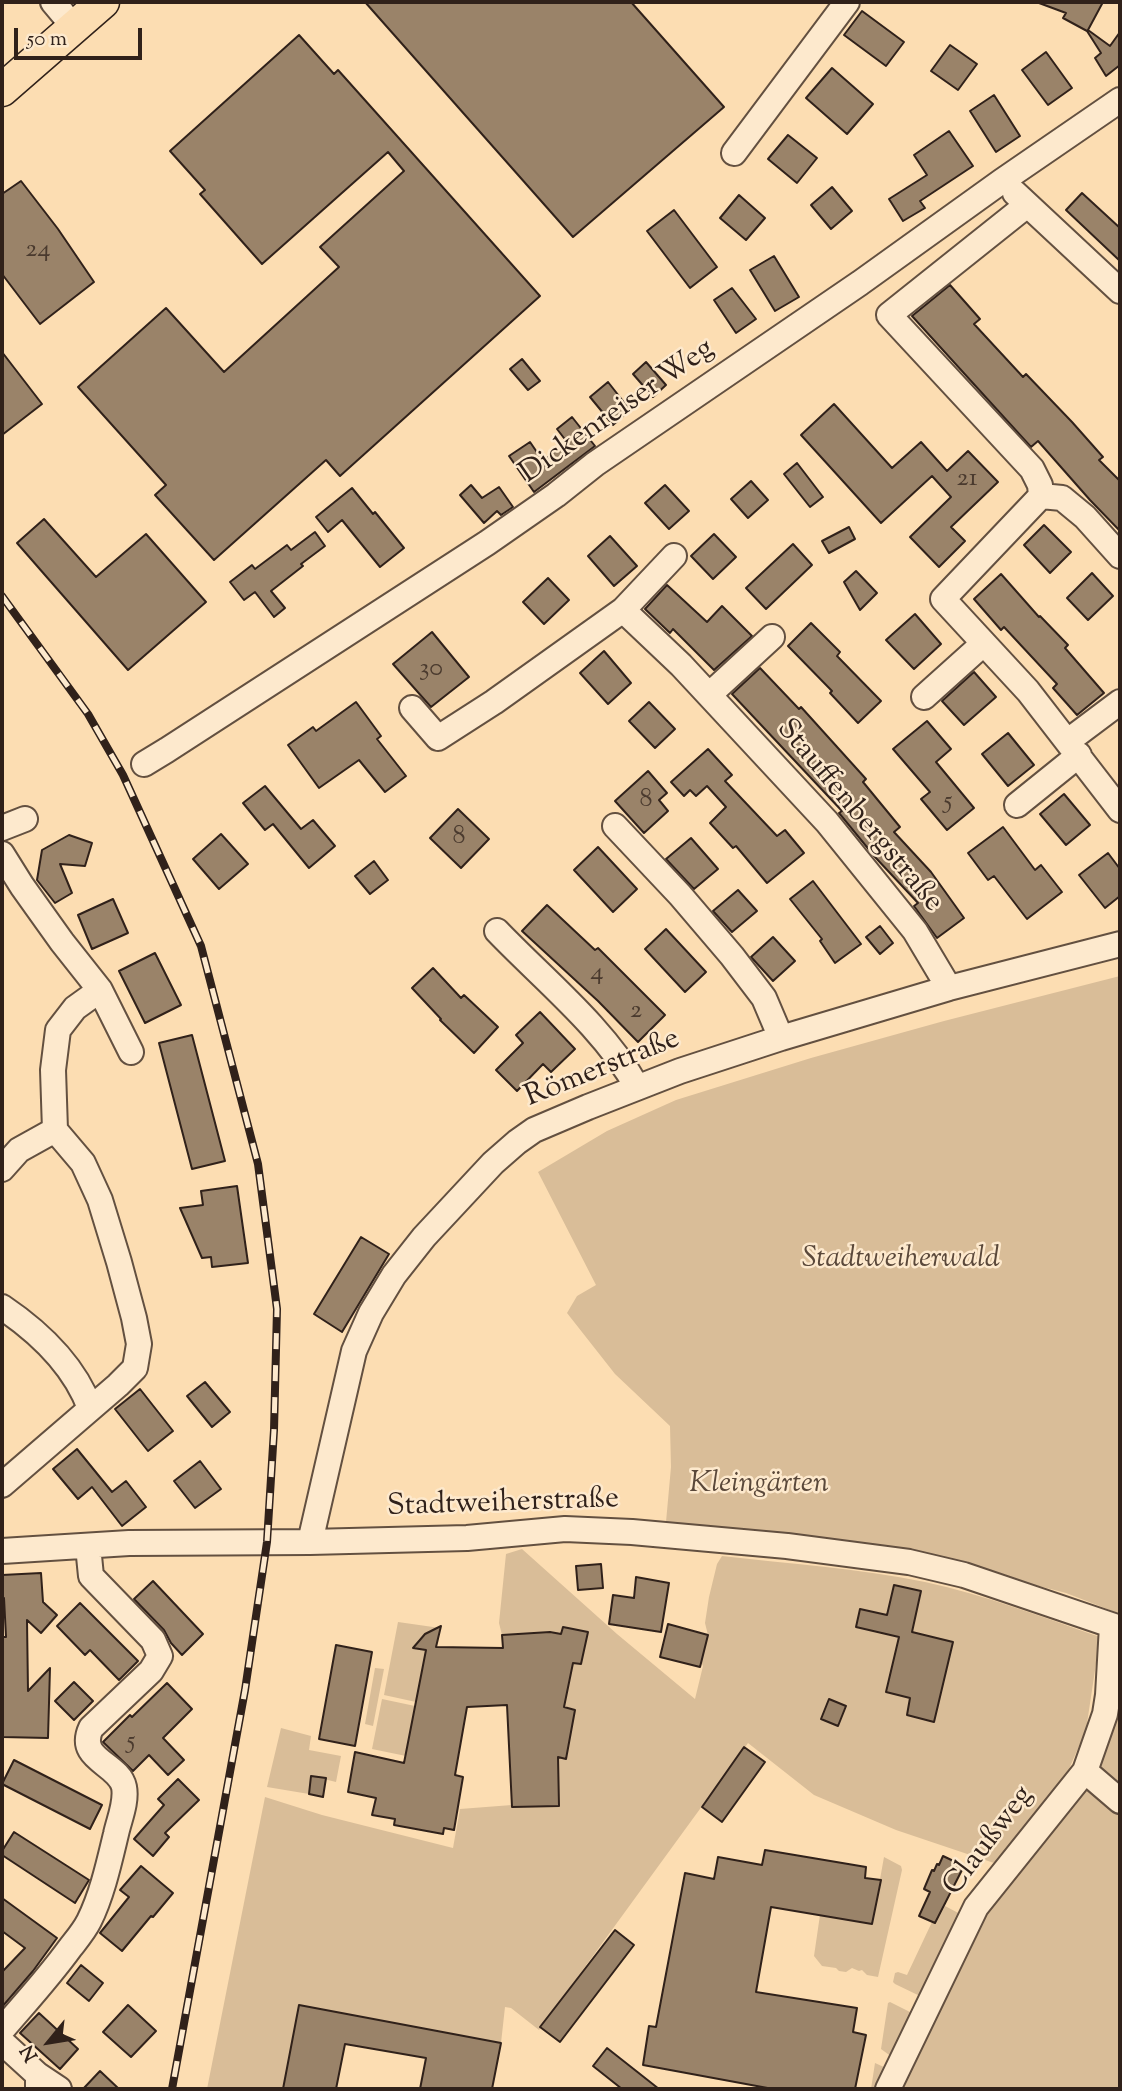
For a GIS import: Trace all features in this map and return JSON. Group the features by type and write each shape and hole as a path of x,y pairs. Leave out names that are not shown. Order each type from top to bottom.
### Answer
{"main road":[{"path":"2,90 103,2"}],"street":[{"path":"52,2 74,27"},
{"path":"734,153 847,2"},
{"name":"Dickenreiser Weg","path":"144,764 487,543 607,456 860,283 1120,100"},
{"path":"1002,181 1120,291"},
{"path":"1027,205 888,315 1032,469 1040,485 1041,496 943,599 1028,691 1120,810"},
{"path":"1041,496 1062,498 1085,517 1120,556"},
{"path":"412,708 438,738 494,702 623,610 674,555"},
{"name":"Stauffenbergstraße","path":"623,610 681,665 827,822 915,931 949,988"},
{"path":"709,695 772,637"},
{"path":"924,697 983,644"},
{"path":"1017,805 1120,702"},
{"path":"615,826 680,895 732,956 764,998 781,1038"},
{"path":"2,854 62,942 100,990 131,1052"},
{"path":"497,931 607,1042 638,1087"},
{"name":"Römerstraße","path":"310,1542 354,1351 371,1313 394,1275 424,1237 493,1163 517,1142 534,1130 638,1087 781,1038 949,988 1120,944"},
{"path":"2,1485 135,1368 139,1344 134,1318 100,1200 83,1163 55,1130 53,1070 58,1030 75,1008 100,990"},
{"path":"2,1169 19,1150 55,1130"},
{"path":"2,1307 34,1330 56,1352 79,1384 90,1408"},
{"name":"Stadtweiherstraße","path":"2,1551 129,1543 467,1538 565,1529 683,1535 909,1562 964,1575 1116,1627"},
{"path":"2,2030 88,1924 112,1852 125,1797 124,1784 96,1758 86,1744 86,1737 91,1728 151,1671 160,1656 153,1640 91,1576 88,1546"},
{"name":"Claußweg","path":"888,2089 976,1907 1085,1771 1105,1714 1116,1627"},
{"path":"1085,1771 1120,1801"},
{"path":"2,2042 38,2082 59,2089"}],"green space":[{"name":"Stadtweiherwald","path":"1120,976 1120,1614 1066,1593 911,1553 844,1540 666,1522 671,1467 670,1426 615,1374 567,1313 577,1296 596,1285 538,1172 607,1131 676,1100 811,1058"},
{"path":"522,1549 695,1699 708,1635 705,1623 709,1597 717,1564 722,1556 900,1577 991,1600 1100,1637 1086,1730 1069,1769 997,1864 896,1830 814,1795 748,1743 539,2030 511,2008 505,2007 501,2043 299,2005 283,2089 207,2089 265,1797 322,1815 453,1848 460,1809 512,1805 559,1806 558,1757 566,1759 575,1710 564,1707 573,1663 581,1664 588,1633 563,1627 561,1634 550,1632 502,1635 499,1623 506,1554"},
{"path":"398,1622 440,1628 440,1631 422,1637 415,1647 426,1650 416,1702 384,1695"},
{"path":"375,1668 384,1669 373,1726 365,1724"},
{"path":"1120,1672 1120,2089 889,2089 976,1907 1085,1771"},
{"path":"382,1699 415,1706 406,1756 372,1749"},
{"path":"281,1728 311,1736 309,1750 341,1756 336,1782 312,1776 309,1794 267,1787"},
{"path":"884,1857 901,1866 902,1870 878,1977 852,1968 846,1972 822,1966 814,1956 820,1915 872,1924"},
{"path":"945,1906 964,1916 922,1997 895,1984 895,1973 907,1975 932,1922 936,1923"},
{"path":"890,2002 912,2013 880,2089 871,2089 875,2063 886,2068 892,2057 881,2049"}],"building":[{"path":"365,2 631,2 724,107 573,237"},
{"path":"1039,2 1103,2 1088,30 1110,46 1120,32 1120,65 1106,76 1095,58 1101,53 1087,31 1063,18 1066,13"},
{"path":"862,11 904,42 886,66 844,35"},
{"path":"299,35 334,74 338,70 540,296 340,476 326,460 214,560 155,495 166,485 78,387 166,308 224,372 339,267 320,247 404,171 388,152 262,264 200,194 205,190 170,151"},
{"path":"950,45 977,64 958,90 931,71"},
{"path":"1046,52 1072,88 1048,105 1022,70"},
{"path":"832,68 873,104 847,134 806,98"},
{"path":"994,95 1020,136 996,152 970,111"},
{"path":"949,131 973,166 920,201 925,208 903,221 889,199 927,175 914,155"},
{"path":"788,135 817,158 797,183 768,159"},
{"path":"21,181 94,282 40,324 2,274 2,194"},
{"path":"832,187 852,211 831,229 811,205"},
{"path":"1082,193 1120,228 1120,261 1066,210"},
{"path":"739,195 765,218 746,240 720,218"},
{"path":"674,210 717,267 690,288 647,231"},
{"path":"774,256 799,297 775,311 750,270"},
{"path":"950,285 980,319 974,324 1023,377 1026,374 1072,422 1103,457 1099,460 1120,481 1120,531 1038,441 1031,447 912,316"},
{"path":"732,288 756,319 736,333 714,300"},
{"path":"2,352 42,404 2,435"},
{"path":"522,359 540,381 528,390 510,369"},
{"path":"646,362 666,385 653,397 633,374"},
{"path":"608,382 630,410 613,425 590,397"},
{"path":"834,404 892,468 921,442 947,471 968,451 998,482 951,527 965,541 939,567 910,537 951,497 932,476 881,523 801,435"},
{"path":"572,417 595,446 534,492 509,456 530,442 543,461 567,442 557,429"},
{"path":"797,463 823,497 810,507 784,474"},
{"path":"751,481 768,500 748,518 731,499"},
{"path":"471,485 482,498 499,487 513,507 501,515 497,511 484,523 460,495"},
{"path":"665,485 689,511 669,529 645,503"},
{"path":"352,488 404,548 380,567 342,520 328,532 316,517"},
{"path":"44,519 96,577 146,534 206,602 128,670 17,543"},
{"path":"1044,525 1071,552 1050,573 1024,545"},
{"path":"849,527 855,539 829,553 822,541"},
{"path":"315,532 325,546 271,591 285,608 274,617 255,592 244,600 230,582 252,565 255,569 287,545 291,550"},
{"path":"714,534 736,557 713,579 691,556"},
{"path":"610,536 637,566 614,586 588,556"},
{"path":"793,544 812,565 766,609 746,588"},
{"path":"856,571 877,593 860,610 844,582"},
{"path":"1092,573 1113,596 1088,620 1067,598"},
{"path":"1001,574 1068,645 1065,648 1104,693 1077,715 1053,688 1057,684 1004,627 1001,630 974,599"},
{"path":"548,578 569,600 544,624 523,602"},
{"path":"667,585 707,622 722,606 752,636 714,670 673,629 670,633 645,609"},
{"path":"915,614 941,644 914,669 886,640"},
{"path":"811,623 840,652 837,656 881,701 858,723 830,693 832,691 788,646"},
{"path":"432,632 469,677 431,707 393,664"},
{"path":"604,651 631,683 608,704 580,673"},
{"path":"760,668 799,709 801,707 866,779 863,782 900,827 894,832 931,872 964,918 937,938 914,906 918,903 875,857 839,813 842,811 732,694"},
{"path":"974,672 996,697 964,725 942,701"},
{"path":"356,702 381,736 377,739 406,776 385,792 359,760 319,788 288,745 313,727 316,731"},
{"path":"649,702 675,729 655,748 629,721"},
{"path":"927,721 951,749 936,762 974,808 947,830 921,799 930,792 893,749"},
{"path":"1008,733 1034,765 1008,786 982,754"},
{"path":"708,749 732,775 725,781 777,836 785,830 804,853 767,883 736,846 733,848 710,823 726,807 707,786 696,796 690,790 684,796 671,782"},
{"path":"648,771 667,793 659,800 668,811 644,833 615,801"},
{"path":"265,786 301,829 313,820 335,846 309,868 273,824 265,830 243,803"},
{"path":"1064,794 1090,825 1066,845 1040,814"},
{"path":"458,809 489,839 461,868 430,838"},
{"path":"1003,827 1035,870 1041,865 1062,892 1027,919 994,876 988,880 968,853"},
{"path":"221,834 248,864 219,889 193,859"},
{"path":"69,835 92,843 85,866 60,864 72,893 55,903 37,880 42,850"},
{"path":"691,838 718,869 694,889 666,859"},
{"path":"598,847 637,889 613,912 574,870"},
{"path":"1108,853 1120,869 1120,896 1105,908 1079,875"},
{"path":"374,861 388,880 370,894 355,876"},
{"path":"813,881 861,944 835,963 820,941 822,939 790,899"},
{"path":"738,890 757,911 732,932 713,911"},
{"path":"113,899 128,933 92,949 78,915"},
{"path":"547,905 595,950 598,948 665,1015 638,1042 522,931"},
{"path":"880,926 893,943 880,954 866,937"},
{"path":"666,929 706,972 685,992 645,949"},
{"path":"773,937 795,961 773,981 751,957"},
{"path":"155,953 181,1005 145,1023 119,971"},
{"path":"433,968 461,998 464,995 498,1027 474,1053 412,988"},
{"path":"540,1012 575,1049 551,1072 543,1064 517,1091 496,1070 523,1043 516,1035"},
{"path":"192,1035 225,1161 192,1169 159,1043"},
{"path":"237,1186 248,1263 212,1267 211,1257 202,1258 180,1208 203,1205 201,1191"},
{"path":"361,1237 389,1254 342,1332 314,1314"},
{"path":"205,1382 230,1412 212,1427 187,1396"},
{"path":"140,1389 173,1431 148,1451 115,1409"},
{"path":"77,1449 112,1492 126,1481 146,1507 122,1526 92,1487 78,1499 53,1469"},
{"path":"200,1461 221,1489 195,1508 174,1481"},
{"path":"601,1564 603,1588 578,1590 576,1566"},
{"path":"41,1573 43,1602 57,1615 41,1633 27,1620 28,1691 50,1668 48,1738 2,1737 2,1637 6,1637 2,1575"},
{"path":"636,1577 669,1583 661,1632 609,1624 613,1595 634,1598"},
{"path":"153,1581 203,1634 182,1655 164,1630 134,1599"},
{"path":"894,1585 921,1591 912,1632 953,1642 934,1722 907,1715 910,1698 886,1692 899,1637 856,1627 860,1609 887,1615"},
{"path":"80,1603 138,1661 119,1680 90,1650 85,1655 57,1626"},
{"path":"668,1624 708,1635 700,1667 660,1657"},
{"path":"441,1626 436,1647 503,1648 502,1635 550,1632 561,1634 563,1627 588,1632 581,1664 573,1663 564,1707 575,1710 566,1759 558,1757 559,1806 512,1807 507,1705 467,1707 455,1775 463,1777 454,1830 444,1828 443,1834 394,1825 395,1819 372,1815 376,1798 348,1792 355,1752 404,1763 426,1650 413,1648 425,1634"},
{"path":"336,1645 372,1652 355,1746 319,1739"},
{"path":"74,1682 93,1701 74,1720 55,1701"},
{"path":"167,1683 192,1709 163,1738 184,1760 168,1775 149,1755 133,1771 103,1742"},
{"path":"829,1699 846,1706 838,1726 821,1719"},
{"path":"744,1747 765,1762 722,1822 702,1807"},
{"path":"14,1760 102,1805 90,1829 2,1784"},
{"path":"311,1776 326,1778 323,1797 309,1794"},
{"path":"178,1779 199,1800 165,1833 169,1837 153,1856 134,1839 164,1805 158,1799"},
{"path":"14,1832 89,1880 75,1903 2,1855"},
{"path":"765,1850 866,1867 865,1878 881,1880 872,1924 771,1907 756,1992 857,2008 853,2032 866,2035 855,2089 773,2089 643,2065 649,2026 656,2027 685,1873 714,1879 718,1857 762,1865"},
{"path":"943,1856 964,1866 935,1923 919,1916 930,1892 924,1889 932,1870 939,1865"},
{"path":"141,1866 173,1893 122,1951 100,1933 129,1897 120,1890"},
{"path":"2,1898 57,1938 2,2007 2,1972 25,1948 2,1931"},
{"path":"615,1930 634,1945 560,2042 540,2027"},
{"path":"81,1965 103,1983 89,2001 67,1983"},
{"path":"128,2005 156,2031 131,2057 103,2032"},
{"path":"299,2005 501,2043 492,2089 420,2089 426,2058 345,2044 336,2089 283,2089"},
{"path":"39,2013 78,2049 60,2069 20,2033"},
{"path":"607,2048 659,2089 622,2089 593,2066"},
{"path":"100,2071 119,2089 83,2089"}],"railway":[{"path":"2,596 88,714 123,775 201,946 258,1164 277,1309 274,1430 267,1542 245,1690 172,2089"}],"park label":[{"name":"Kleingärten","path":"759,1486"}]}
